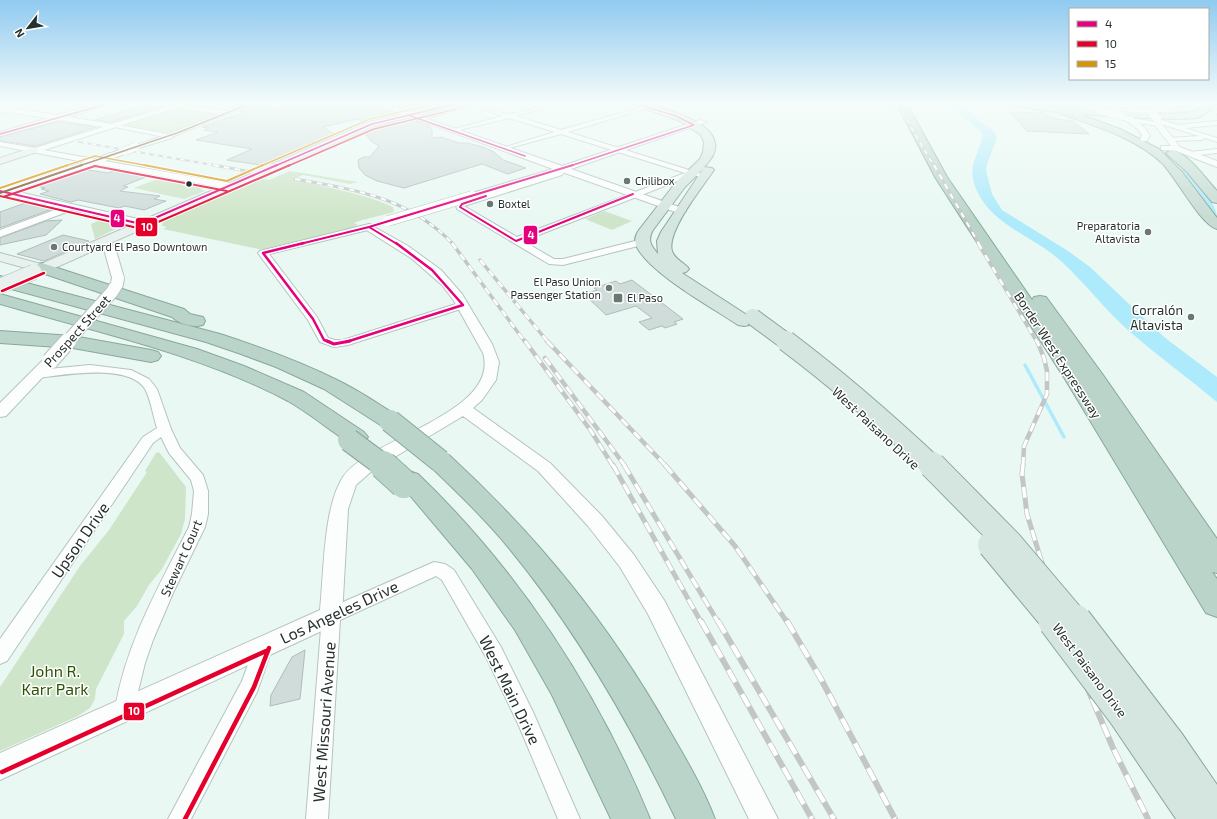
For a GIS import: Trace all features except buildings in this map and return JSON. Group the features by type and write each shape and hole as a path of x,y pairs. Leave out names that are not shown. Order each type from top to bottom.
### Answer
{"highway":[{"name":"Border West Expressway","path":"922,142 940,177 1075,379 1217,604"},
{"name":"Border West Expressway","path":"937,142 998,242 1096,379 1217,562"},
{"path":"1145,142 1165,148"},
{"path":"1152,142 1165,148 1179,166 1191,169 1212,187 1217,199"},
{"path":"1165,148 1170,165 1217,226"},
{"path":"38,270 178,313 184,318 217,329 269,350 283,363"},
{"path":"0,281 213,338 283,363 331,385 390,421 440,461 489,507 521,542 582,620 629,694 689,805 706,819"},
{"path":"0,299 183,351 237,370 296,397 352,438 406,482 457,531 508,595 544,651 581,715 631,819"},
{"path":"0,337 96,344 135,352 210,372 279,400 352,438"}],"main road":[{"path":"0,286 140,224 332,142"},
{"name":"West Paisano Drive","path":"709,142 710,148 707,156 691,173 665,206 644,237 646,250 655,260 816,361 873,408 978,511 1084,633 1144,711 1217,814"},
{"name":"West Paisano Drive","path":"717,142 719,150 716,159 668,231 664,247 670,260 749,319 868,417 971,523 1077,650 1133,726 1196,819"},
{"path":"0,161 34,150"},
{"path":"644,237 668,231"},
{"path":"0,257 38,270"}],"street":[{"path":"34,150 60,142"},
{"path":"1,192 150,142"},
{"path":"485,142 681,211"},
{"path":"504,149 526,142"},
{"path":"593,142 704,176"},
{"path":"463,305 334,344 324,340 313,319 263,253 369,227 562,169 642,142"},
{"path":"1163,142 1165,148"},
{"path":"1165,148 1188,142"},
{"path":"0,144 228,186"},
{"path":"1165,148 1177,148 1217,164"},
{"path":"1190,154 1217,151"},
{"path":"1191,169 1217,168"},
{"path":"562,169 559,173 464,203 459,206 552,262 563,262 644,237"},
{"path":"516,241 632,194 691,173"},
{"path":"1,192 134,220 140,224"},
{"path":"0,234 71,207"},
{"name":"West Missouri Avenue","path":"317,819 339,509 344,493 351,480 366,466 463,409 478,396 487,385 491,376 492,362 487,348 463,305 447,283 429,265 369,227"},
{"name":"Prospect Street","path":"0,412 50,361 112,292 117,284 118,278 109,247 100,242"},
{"name":"Stewart Court","path":"38,374 90,369 108,370 131,374 145,382 151,389 164,429 174,450 198,479 201,491 200,514 197,528 140,650 127,691 125,709"},
{"path":"463,409 544,467 595,521 627,561 656,607 764,819"},
{"name":"Upson Drive","path":"0,655 148,440 164,429"},
{"name":"Los Angeles Drive","path":"0,767 427,571 439,569"},
{"name":"West Main Drive","path":"439,569 448,575 494,653 526,719 569,819"},
{"path":"179,819 250,685 264,646"}],"green space":[{"path":"290,171 358,182 350,184 303,175 295,179 357,194 381,202 393,207 394,212 359,221 354,223 358,225 354,227 263,250 163,229 167,227 162,226 163,222 185,212 184,211 258,178 269,180"},
{"path":"160,178 206,187 200,189 205,191 184,199 134,188"},
{"path":"604,211 632,221 612,230 585,219"},
{"path":"103,219 126,224 95,239 91,224"},
{"name":"John R. Karr Park","path":"159,452 186,487 185,519 181,534 162,569 149,585 137,606 124,621 124,634 96,689 95,699 90,708 78,716 0,751 0,687 80,566 109,530 147,472 145,471 156,453"}],"water":[{"path":"981,142 996,142 987,164 986,171 992,194 1002,210 1068,251 1090,267 1164,337 1217,377 1217,402 1130,332 1062,262 1039,245 1014,230 992,212 983,202 973,180 973,165"},
{"path":"1180,169 1185,170 1205,192 1214,205 1217,218"}],"waterway":[{"path":"1025,365 1064,437"}],"railway":[{"path":"81,142 219,166"},
{"path":"920,142 934,166"},
{"path":"213,165 252,172"},
{"path":"934,165 979,244"},
{"path":"295,179 339,187 380,198 418,216 436,228 452,243"},
{"path":"452,243 525,342"},
{"path":"978,243 1037,342"},
{"path":"480,260 548,342"},
{"path":"525,341 591,431 613,466"},
{"path":"547,341 666,466"},
{"path":"1023,466 1024,446 1047,394 1047,371 1044,358 1037,341"},
{"path":"545,358 625,466"},
{"path":"613,465 701,622"},
{"path":"624,465 718,622"},
{"path":"665,465 735,546 787,622"},
{"path":"1023,465 1022,474 1027,514 1060,622"},
{"path":"701,621 812,819"},
{"path":"718,621 834,819"},
{"path":"787,621 821,679 895,819"},
{"path":"1059,621 1113,748 1148,819"}],"transit line":[{"path":"0,193 150,142"},
{"name":"15","path":"0,188 95,156 227,181 316,142"},
{"name":"4","path":"0,191 141,224 330,142"},
{"name":"10","path":"0,196 142,229 343,142"},
{"name":"4","path":"486,142 525,156"},
{"name":"4","path":"369,227 562,169 642,142"},
{"name":"10","path":"3,197 95,166 227,191"},
{"name":"4","path":"486,196 462,204 460,207 516,241 633,194"},
{"name":"4","path":"369,227 396,243 432,270 463,305 344,343 334,344 324,340 313,319 263,253 369,227"},
{"name":"10","path":"2,291 44,273"},
{"name":"10","path":"185,819 254,687 269,648"},
{"name":"10","path":"2,772 266,651"}],"place":[{"name":"Chilibox","path":"627,181"},
{"name":"Boxtel","path":"490,204"},
{"name":"Preparatoria Altavista","path":"1148,232"},
{"name":"Courtyard El Paso Downtown","path":"54,247"},
{"name":"El Paso Union Passenger Station","path":"609,288"},
{"name":"El Paso","path":"618,298"},
{"name":"Corralón Altavista","path":"1191,317"}]}
